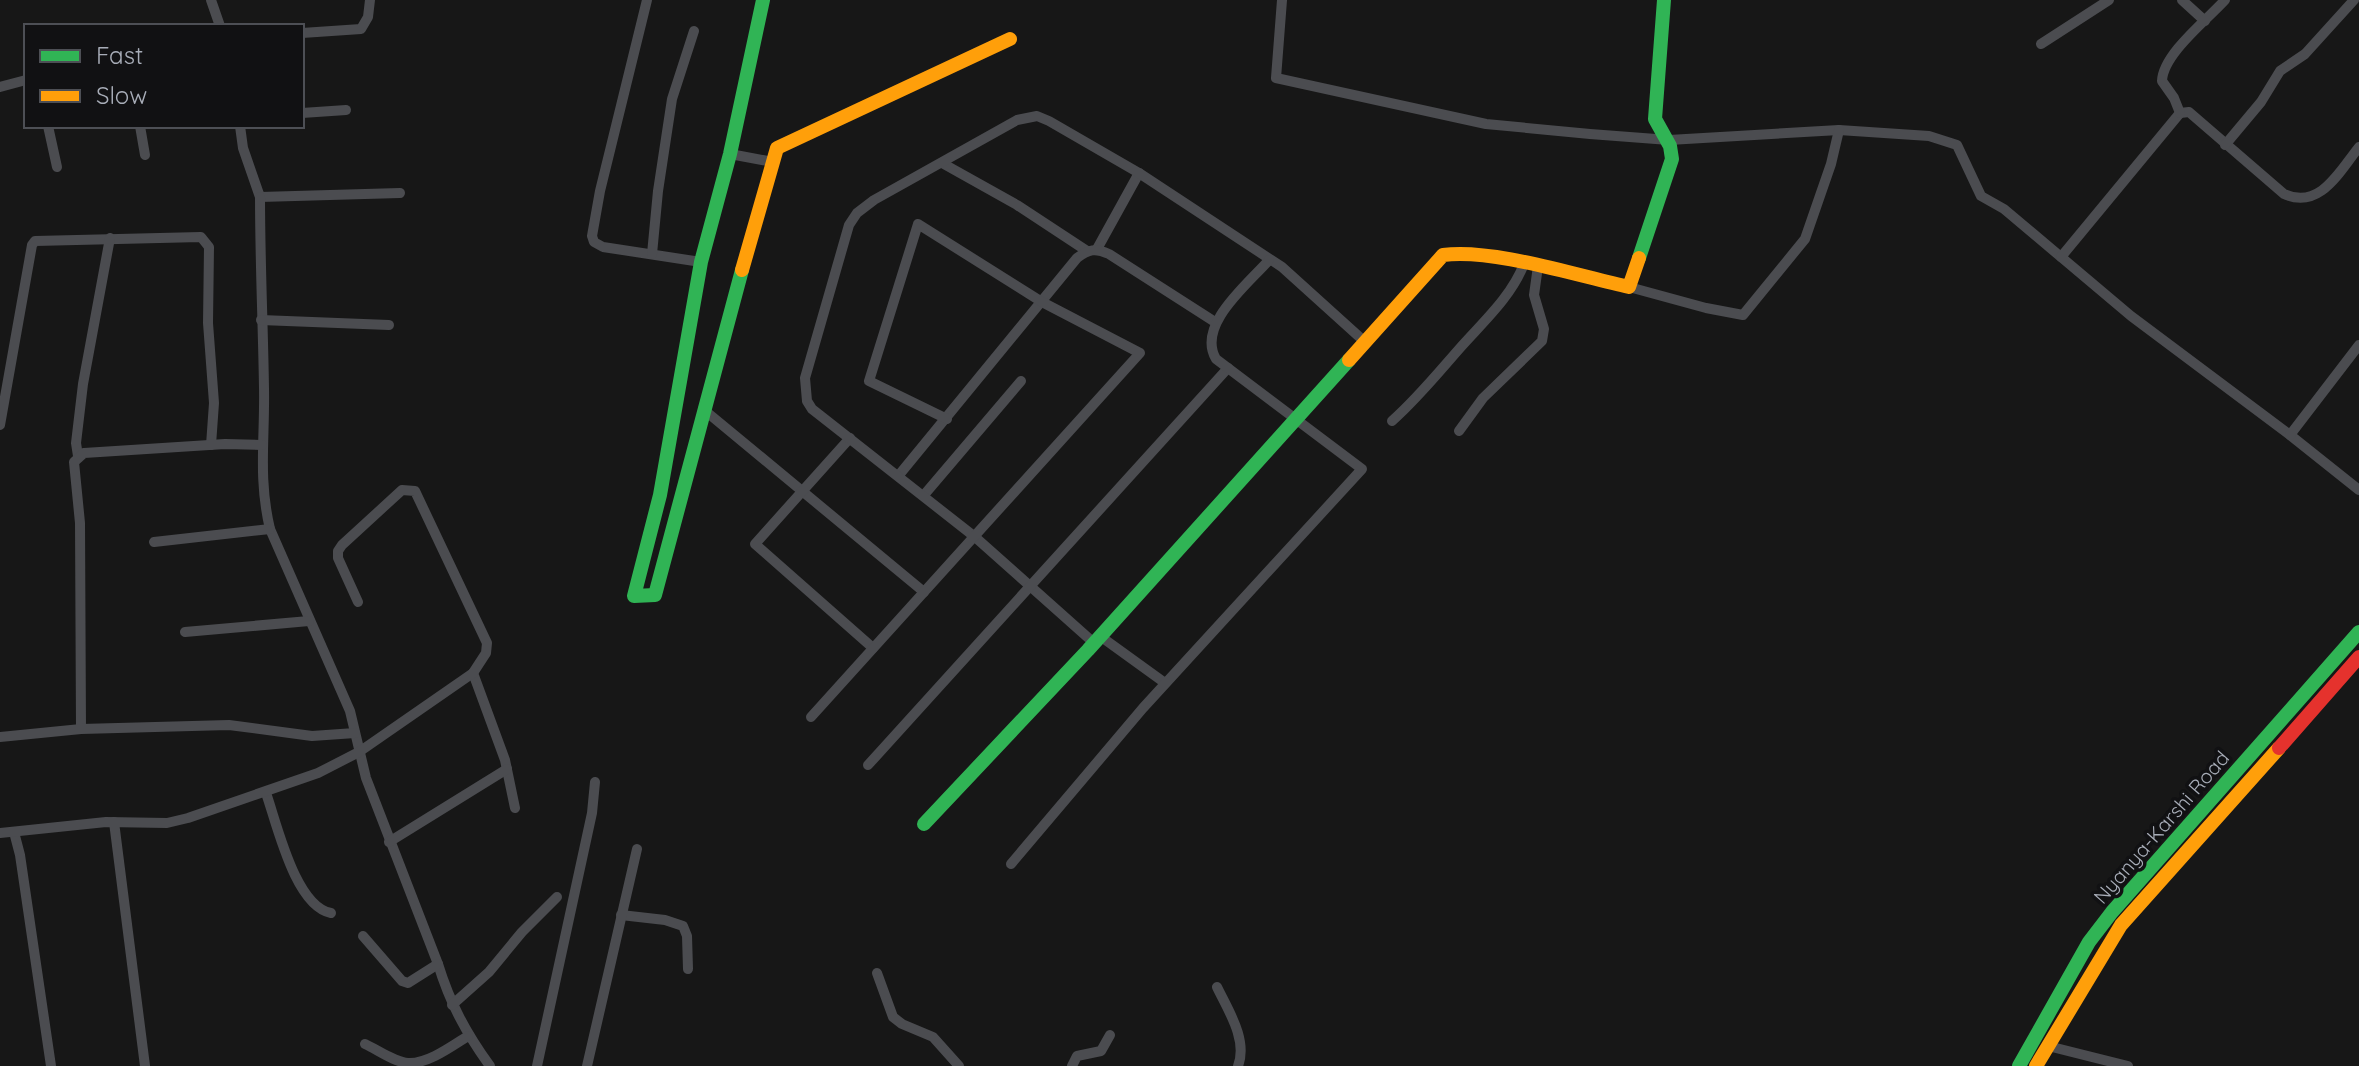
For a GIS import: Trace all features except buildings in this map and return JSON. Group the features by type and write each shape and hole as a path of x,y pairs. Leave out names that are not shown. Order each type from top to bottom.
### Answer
{"street":[{"path":"211,0 219,24"},
{"path":"304,33 361,29 368,17 370,0"},
{"path":"647,0 622,94 592,236 594,242 603,247 701,262"},
{"path":"763,0 730,154 701,262 660,495 634,596 655,595 703,409 777,148 1010,39"},
{"path":"1282,0 1276,78 1486,124 1669,140 1839,130 1929,136 1951,141 1963,152 1981,196 1997,205 2131,316 2359,490"},
{"path":"1629,287 1672,159 1669,140 1658,128 1655,119 1664,0"},
{"path":"2041,44 2109,0"},
{"path":"2182,0 2205,21"},
{"path":"2180,113 2161,77 2173,55 2225,0"},
{"path":"2225,145 2261,102 2280,71 2305,54 2353,0 2359,5"},
{"path":"652,254 672,99 694,31"},
{"path":"0,87 24,81"},
{"path":"304,113 346,110"},
{"path":"2061,257 2180,113 2189,112 2284,194 2295,199 2306,199 2321,193 2359,147"},
{"path":"1165,683 1097,639 924,495 812,409 805,391 805,378 849,225 864,207 1017,120 1037,116 1139,173 1282,267 1365,342"},
{"path":"48,128 57,167"},
{"path":"140,128 145,155"},
{"path":"240,128 243,148 260,197 263,500 270,529 350,711 359,752 389,842 452,1005 468,1036 490,1066"},
{"path":"924,824 1097,639 1443,255 1463,252 1531,265 1743,315 1805,239 1827,177 1839,130"},
{"path":"730,154 773,162"},
{"path":"942,163 1092,250 1120,260 1215,322"},
{"path":"899,475 1077,258 1092,250 1139,173"},
{"path":"260,197 400,193"},
{"path":"811,717 1140,353 1042,302 918,224 869,381 947,419"},
{"path":"0,425 32,245 39,239 201,237 209,247 208,323 214,403 211,445"},
{"path":"78,456 76,443 83,384 110,238"},
{"path":"1011,864 1165,683 1362,469 1216,359 1211,351 1215,322 1269,260"},
{"path":"1392,421 1500,304 1531,265"},
{"path":"1459,431 1483,398 1542,341 1544,329 1534,295 1531,265"},
{"path":"261,320 389,325"},
{"path":"2290,435 2359,345"},
{"path":"868,765 1228,368"},
{"path":"924,495 1021,381"},
{"path":"703,409 924,592"},
{"path":"850,438 755,544 873,648"},
{"path":"81,729 80,523 74,462 84,453 262,445"},
{"path":"0,833 114,822 167,823 266,793 318,773 359,752 473,673 486,653 487,643 415,491 402,490 338,551 338,558 358,602"},
{"path":"154,542 270,529"},
{"path":"185,632 309,621"},
{"name":"Nyanya-Karshi Road","path":"2019,1066 2089,942 2130,891 2359,632"},
{"name":"Nyanya-Karshi Road","path":"2036,1066 2121,925 2359,657"},
{"path":"473,673 507,769 515,808"},
{"path":"0,737 81,729 229,725 312,736 355,733"},
{"path":"389,842 507,769"},
{"path":"537,1066 592,813 595,782"},
{"path":"266,793 298,882 315,906 331,913"},
{"path":"114,822 145,1066"},
{"path":"14,832 51,1066"},
{"path":"587,1066 637,849"},
{"path":"2130,891 2143,901"},
{"path":"452,1005 489,972 522,932 557,897"},
{"path":"621,915 665,920 683,926 687,936 688,969"},
{"path":"363,936 402,981 408,983 438,964"},
{"path":"877,973 893,1017 933,1037 959,1066"},
{"path":"1217,987 1239,1036 1241,1058 1238,1066"},
{"path":"1072,1066 1077,1056 1101,1051 1110,1035"},
{"path":"365,1044 405,1063 437,1054 468,1036"},
{"path":"2048,1046 2128,1066"}],"traffic: fast":[{"path":"742,270 655,595 634,596 660,495 701,262 730,154 763,0"},
{"path":"1639,258 1672,159 1670,146 1655,119 1664,0"},
{"path":"924,824 1088,650 1349,360"},
{"path":"2019,1066 2089,942 2112,912 2359,632"}],"traffic: slow":[{"path":"742,270 777,148 1010,39"},
{"path":"1349,360 1443,255 1510,259 1629,287 1639,258"},
{"path":"2036,1066 2121,925 2279,748"}],"traffic: jam":[{"path":"2279,748 2359,657"}]}
